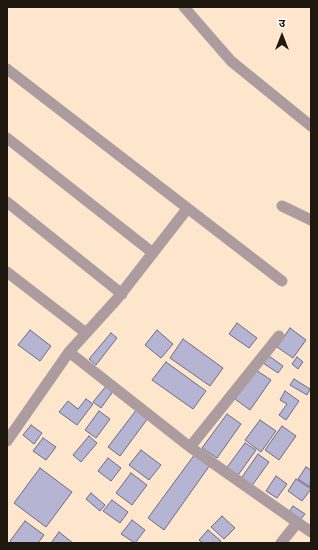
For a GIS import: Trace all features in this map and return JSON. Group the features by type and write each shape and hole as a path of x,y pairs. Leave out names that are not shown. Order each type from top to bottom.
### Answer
{"street":[{"path":"184,7 231,61 311,126"},
{"path":"7,69 282,281"},
{"path":"7,138 153,253"},
{"path":"7,202 122,294"},
{"path":"282,206 311,220"},
{"path":"7,440 69,352 122,294 187,209"},
{"path":"7,272 86,333"},
{"path":"190,447 279,336"},
{"path":"69,352 190,447 311,532"},
{"path":"281,543 298,523"}],"building":[{"path":"237,323 257,338 249,348 229,334"},
{"path":"290,328 306,340 293,358 277,347"},
{"path":"30,330 51,346 40,361 18,345"},
{"path":"157,330 173,344 161,358 145,345"},
{"path":"111,333 117,338 96,365 89,359"},
{"path":"183,339 223,368 210,386 170,358"},
{"path":"269,356 283,366 278,373 263,363"},
{"path":"297,357 303,362 298,369 292,364"},
{"path":"166,362 206,391 193,409 152,380"},
{"path":"256,370 271,380 250,410 235,399"},
{"path":"294,379 310,389 307,395 290,385"},
{"path":"107,385 114,390 101,408 93,402"},
{"path":"285,391 299,401 286,420 279,415 287,404 280,400"},
{"path":"86,399 93,404 77,425 59,412 68,401 78,409"},
{"path":"137,409 148,418 120,456 108,447"},
{"path":"99,411 110,419 96,438 85,430"},
{"path":"227,414 241,424 217,458 202,448"},
{"path":"260,420 276,431 261,452 245,440"},
{"path":"31,425 42,433 34,444 23,435"},
{"path":"282,426 296,436 279,460 265,450"},
{"path":"89,436 97,443 81,462 73,455"},
{"path":"43,438 56,447 46,460 33,451"},
{"path":"245,443 256,450 236,478 225,470"},
{"path":"141,450 161,465 149,480 129,465"},
{"path":"195,454 210,465 164,530 148,518"},
{"path":"258,454 269,462 251,487 240,480"},
{"path":"108,458 121,468 111,481 98,471"},
{"path":"306,467 311,470 310,487 298,479"},
{"path":"40,468 72,492 46,527 14,503"},
{"path":"131,473 147,485 132,505 116,493"},
{"path":"276,476 287,484 277,498 266,491"},
{"path":"296,479 311,489 302,501 288,491"},
{"path":"91,493 105,505 100,511 86,499"},
{"path":"112,500 128,512 120,523 103,511"},
{"path":"293,506 305,514 300,520 289,512"},
{"path":"222,516 235,528 224,539 211,527"},
{"path":"132,520 145,530 135,543 121,534"},
{"path":"25,521 44,535 38,543 12,543 10,541"},
{"path":"208,530 221,541 219,543 203,543 199,540"},
{"path":"59,532 73,543 51,543"}]}
